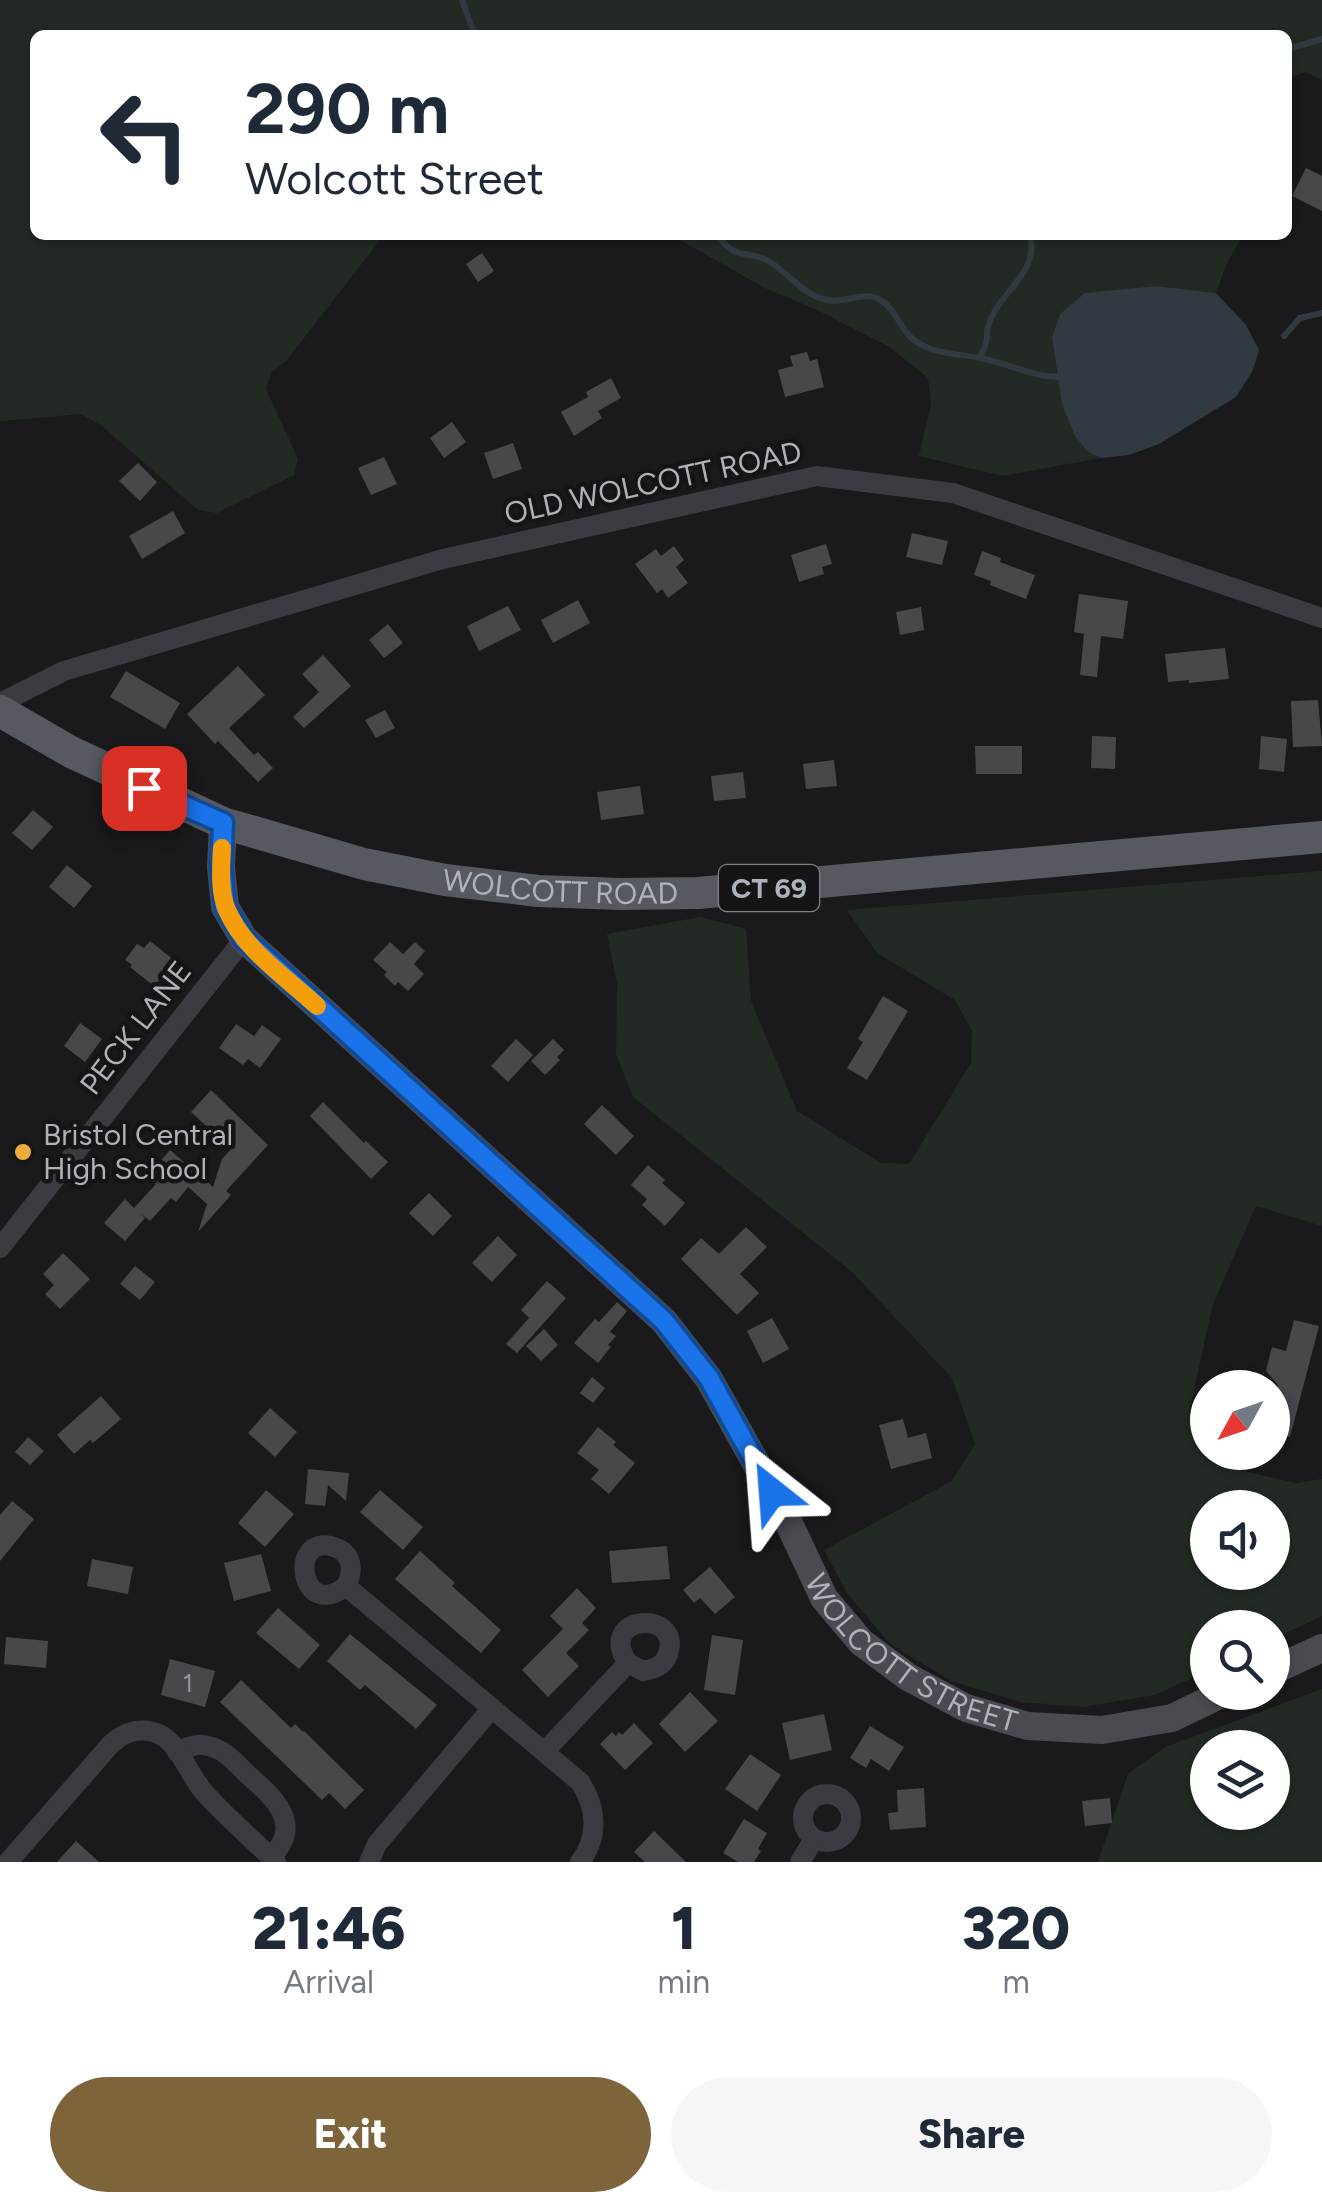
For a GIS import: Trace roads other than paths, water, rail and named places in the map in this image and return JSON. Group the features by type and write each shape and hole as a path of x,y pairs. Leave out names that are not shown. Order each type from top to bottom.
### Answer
{"main road":[{"name":"CT 69","path":"0,711 72,752 223,823"},
{"name":"WOLCOTT ROAD","path":"223,823 364,864 445,880 538,891 620,894 744,890 1322,837"},
{"name":"WOLCOTT STREET","path":"223,823 221,868 225,907 244,939 664,1321 709,1378 786,1517 824,1598 861,1642 908,1678 966,1708 1028,1726 1102,1730 1172,1718 1190,1709"},
{"path":"1290,1663 1322,1648"}],"street":[{"name":"OLD WOLCOTT ROAD","path":"0,703 64,671 444,559 817,476 954,493 1322,618"},
{"name":"PECK LANE","path":"0,1248 244,939"},
{"path":"346,1586 580,1782 590,1799 594,1828 590,1846 580,1862"},
{"path":"544,1752 628,1663"},
{"path":"369,1862 377,1844 492,1708"},
{"path":"8,1862 110,1744 140,1730 166,1739 204,1791 274,1860 285,1833 285,1819 276,1801 216,1748 196,1745 177,1752"},
{"path":"800,1862 814,1839"}],"waterway":[{"path":"462,0 474,30"},
{"path":"1292,48 1322,39"},
{"path":"722,240 736,252 770,262 819,298 834,301 868,296 880,300 922,345 1062,377"},
{"path":"980,357 993,315 1029,261 1030,240"},
{"path":"1284,336 1300,318 1322,313"}],"place":[{"name":"Bristol Central High School","path":"23,1152"}]}
